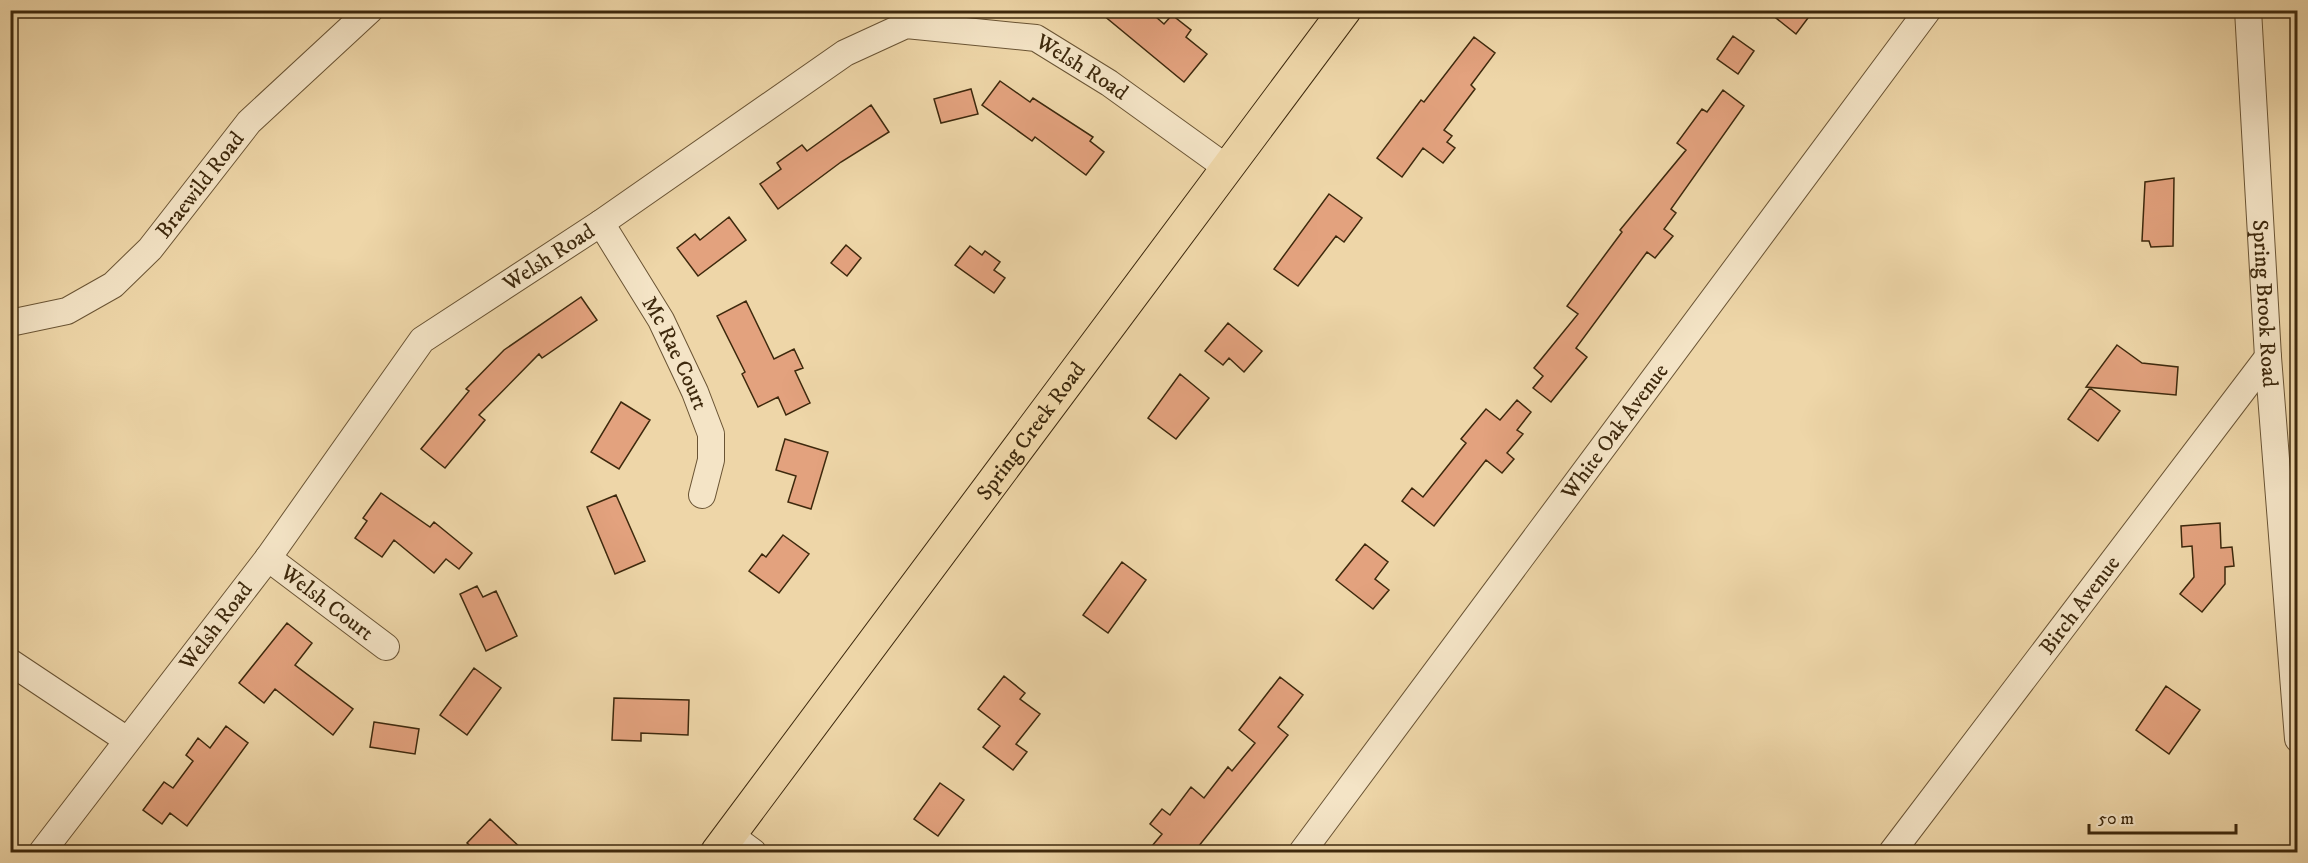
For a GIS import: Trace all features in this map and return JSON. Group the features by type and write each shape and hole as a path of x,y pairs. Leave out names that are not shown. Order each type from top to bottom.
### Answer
{"main road":[{"name":"Spring Creek Road","path":"733,847 1227,168 1345,10"}],"street":[{"name":"Braewild Road","path":"10,323 67,311 113,285 150,249 249,122 370,10"},
{"name":"White Oak Avenue","path":"1302,852 1928,10"},
{"name":"Spring Brook Road","path":"2248,10 2268,357 2294,638 2298,739"},
{"name":"Welsh Road","path":"42,852 268,558 422,340 602,223 845,53 904,18 1036,38 1109,83 1227,168"},
{"name":"Mc Rae Court","path":"602,223 661,320 707,423 711,434 711,460 702,495"},
{"name":"Birch Avenue","path":"1892,852 2268,357"},
{"name":"Welsh Court","path":"268,558 386,647"},
{"path":"10,662 128,740"}],"building":[{"path":"1097,10 1148,10 1164,24 1172,15 1191,30 1186,37 1207,54 1184,82"},
{"path":"1766,10 1814,10 1796,34"},
{"path":"1733,36 1754,51 1738,74 1717,59"},
{"path":"1474,37 1495,53 1471,85 1475,89 1444,130 1452,136 1447,142 1455,148 1443,163 1423,148 1402,177 1377,158 1421,100 1424,102"},
{"path":"1000,81 1030,102 1033,98 1093,137 1090,141 1104,152 1086,175 1035,137 1032,141 982,105"},
{"path":"971,89 978,114 941,123 934,99"},
{"path":"1723,90 1744,106 1671,209 1676,213 1664,229 1673,236 1655,258 1647,252 1576,348 1587,357 1551,402 1533,388 1543,376 1534,368 1578,314 1567,306 1622,232 1620,230 1686,150 1677,143 1702,109 1707,112"},
{"path":"871,105 889,132 841,162 778,209 760,184 781,169 777,163 802,145 807,151"},
{"path":"2174,178 2173,246 2151,247 2149,241 2142,241 2145,182"},
{"path":"1329,194 1362,218 1344,242 1336,236 1298,286 1274,269"},
{"path":"729,217 746,240 698,276 677,248 695,234 700,240"},
{"path":"846,245 861,258 847,276 831,263"},
{"path":"970,246 982,255 985,251 1000,262 994,270 1005,278 994,293 955,265"},
{"path":"581,297 597,320 542,358 539,354 479,415 485,420 445,468 421,449 469,391 466,389 504,350"},
{"path":"746,301 774,359 794,349 803,368 795,371 810,403 786,415 778,397 758,407 742,374 745,372 717,316"},
{"path":"1228,323 1262,351 1244,372 1229,358 1223,365 1205,351"},
{"path":"2117,345 2142,363 2178,367 2176,395 2086,387"},
{"path":"1180,374 1209,398 1176,439 1148,418"},
{"path":"2090,388 2120,411 2098,441 2068,419"},
{"path":"1517,400 1531,412 1517,430 1523,434 1507,453 1514,459 1502,473 1486,460 1434,526 1402,501 1412,488 1423,497 1466,443 1461,439 1486,409 1500,420"},
{"path":"621,402 650,420 619,469 591,452"},
{"path":"785,439 828,452 811,509 788,502 796,476 776,470"},
{"path":"381,493 430,527 434,522 472,553 459,569 446,559 434,573 394,540 382,557 355,538 367,521 363,518"},
{"path":"616,495 645,561 615,574 587,507"},
{"path":"2220,523 2221,548 2232,547 2234,566 2225,567 2225,584 2202,612 2180,594 2194,577 2192,546 2182,547 2181,526"},
{"path":"783,535 809,554 779,593 749,571 762,554 766,557"},
{"path":"1365,544 1388,562 1375,579 1389,590 1373,609 1336,580"},
{"path":"1122,562 1146,580 1108,633 1083,615"},
{"path":"477,586 483,597 496,591 517,636 486,651 460,594"},
{"path":"287,623 312,643 295,665 353,709 333,735 275,689 264,703 239,683"},
{"path":"474,668 501,688 467,735 440,715"},
{"path":"1004,676 1025,693 1020,699 1040,714 1016,744 1027,752 1013,770 983,747 1000,726 978,709"},
{"path":"1280,677 1303,695 1278,727 1288,735 1194,852 1147,852 1162,834 1150,824 1162,809 1170,815 1191,787 1204,798 1228,767 1232,771 1255,743 1239,730"},
{"path":"2166,686 2200,710 2169,754 2136,730"},
{"path":"614,698 689,700 688,735 641,733 641,741 612,740"},
{"path":"374,722 419,729 415,754 370,747"},
{"path":"226,726 248,743 187,826 170,813 162,824 143,810 164,782 173,788 193,761 186,755 198,738 210,748"},
{"path":"940,783 964,800 938,836 914,819"},
{"path":"490,819 525,852 477,852 467,843"}]}
